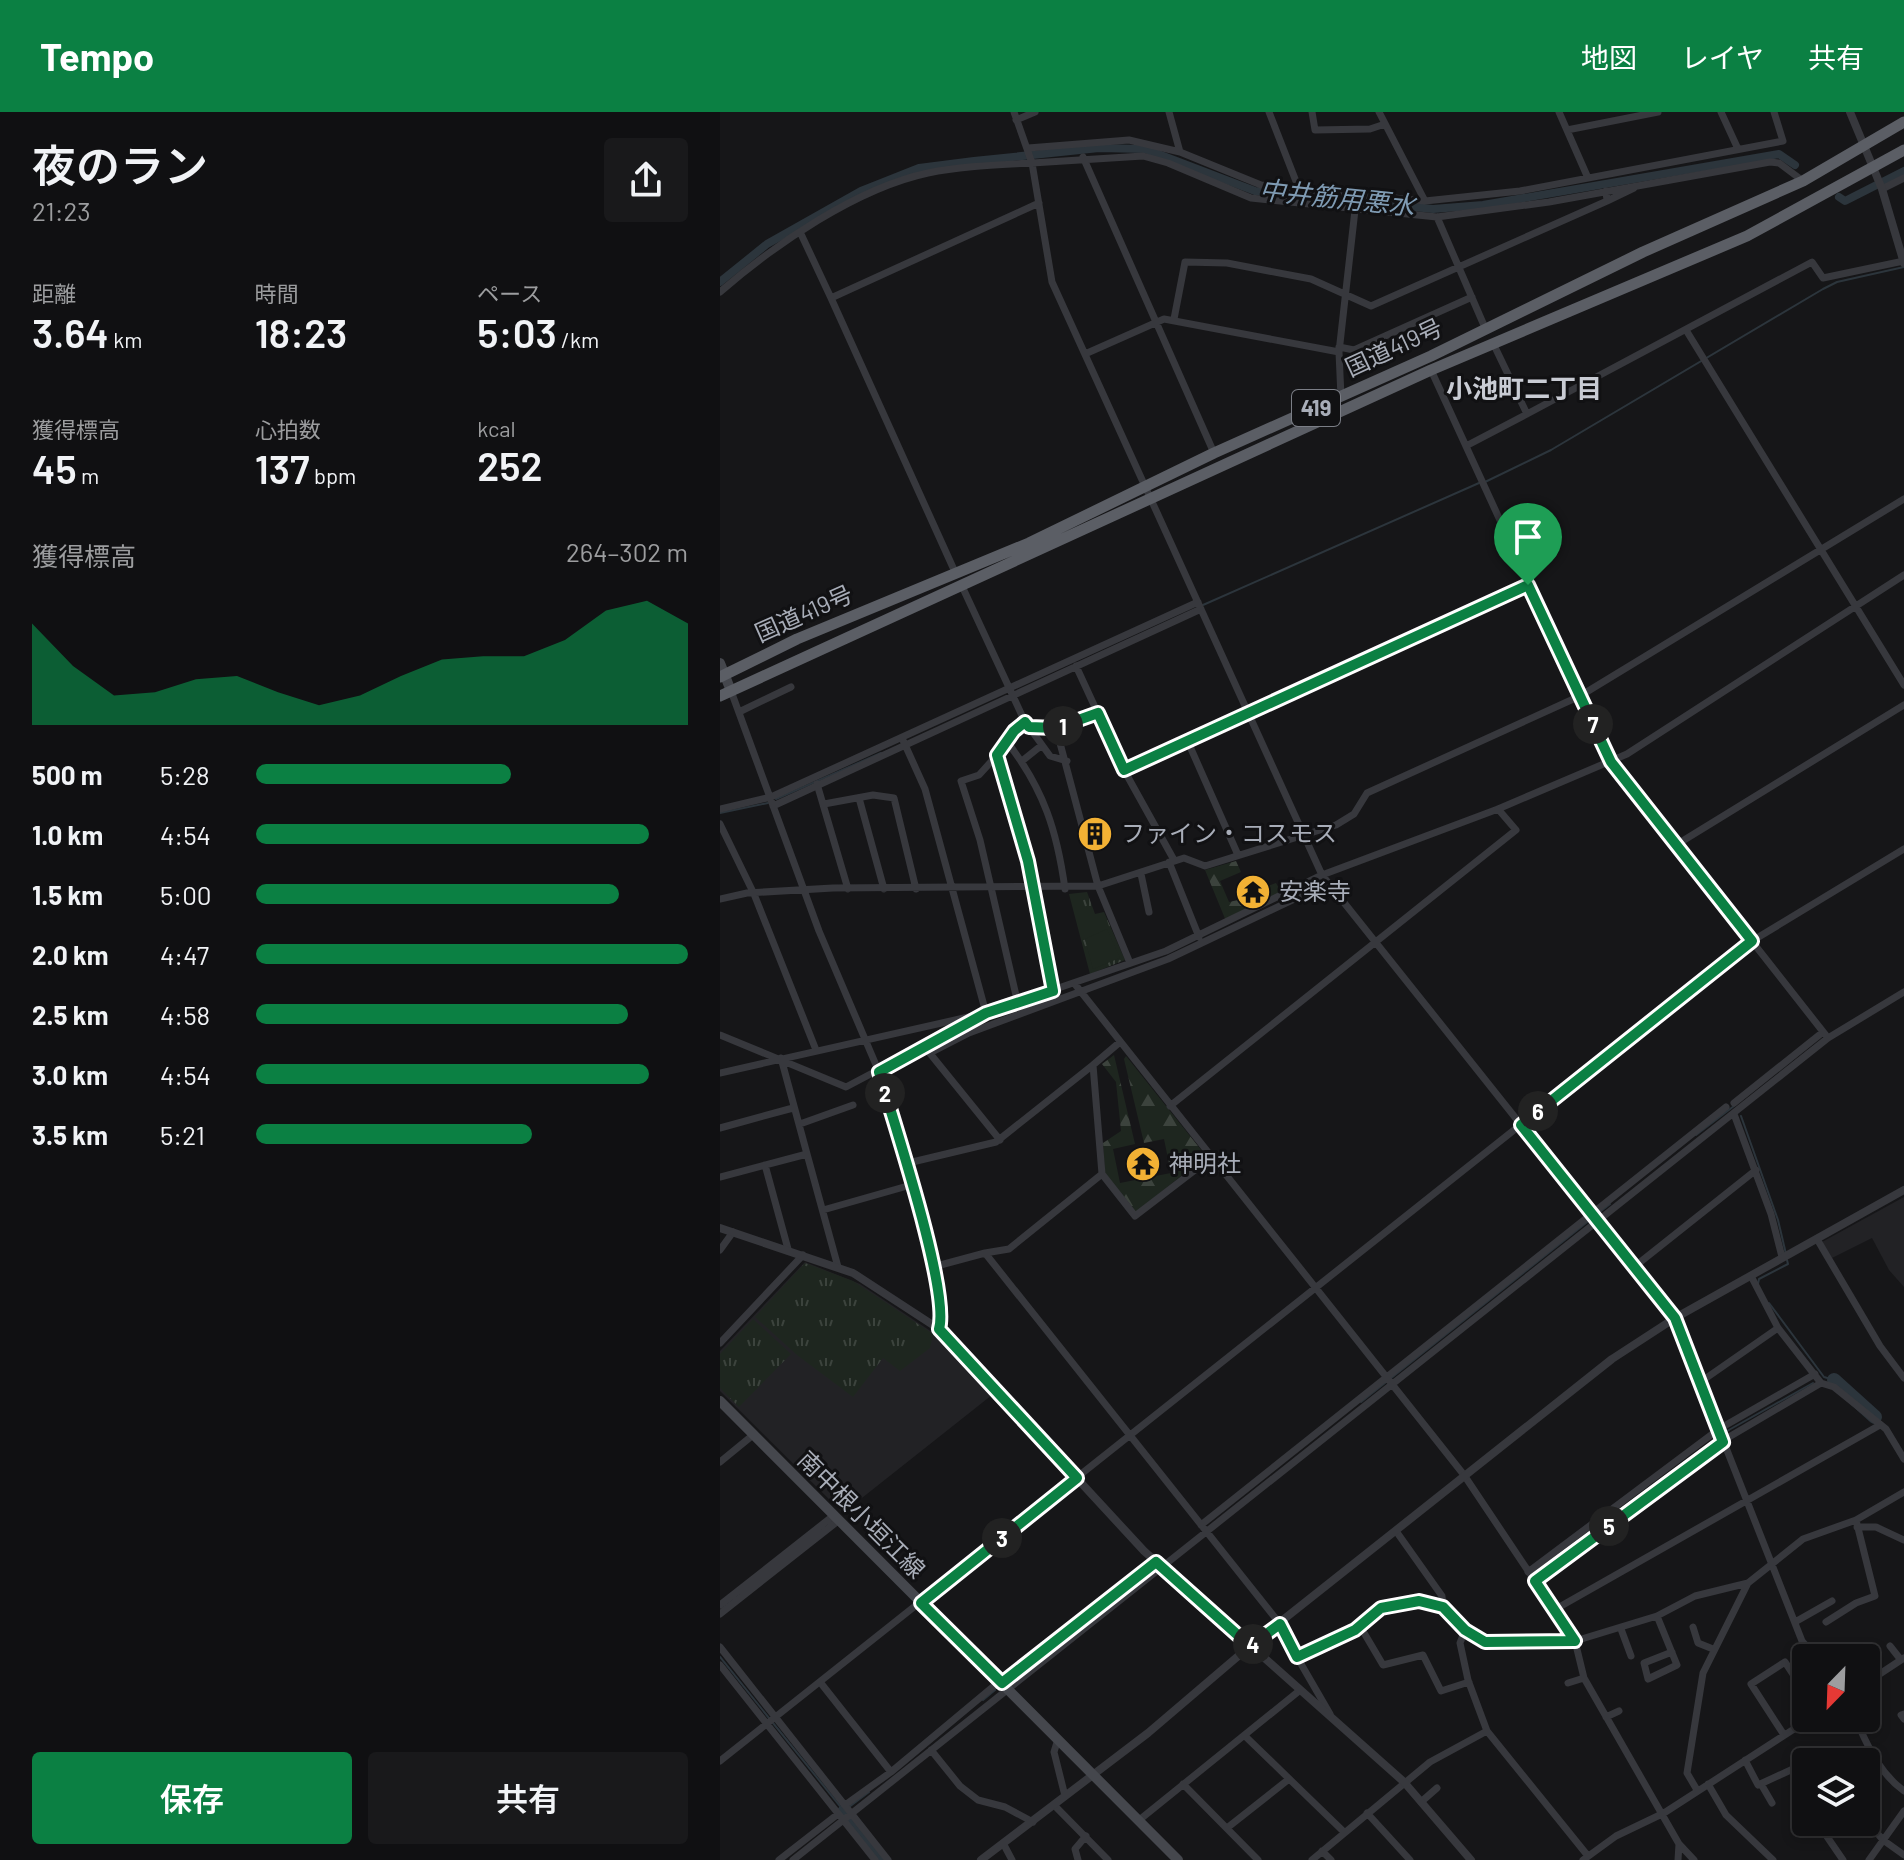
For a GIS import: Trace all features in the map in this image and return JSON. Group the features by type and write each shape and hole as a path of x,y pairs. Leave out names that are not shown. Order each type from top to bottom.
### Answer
{"highway":[{"name":"国道419号","path":"1148,493 1214,453 1486,330 1643,252 1803,181 1904,122"},
{"name":"国道419号","path":"726,694 958,578 1493,343 1747,236 1875,171 1904,150"},
{"name":"国道419号","path":"722,676 797,639 958,578"}],"main road":[{"path":"720,663 726,694"},
{"name":"南中根小垣江線","path":"720,1401 1178,1860"}],"street":[{"path":"1035,112 1015,116 1032,163 1050,275 1322,875 1675,1318 1771,1565 1806,1644"},
{"path":"1169,112 1180,152"},
{"path":"1269,112 1299,189"},
{"path":"1312,112 1315,130 1370,129 1385,124"},
{"path":"1379,112 1425,201"},
{"path":"1559,112 1588,178"},
{"path":"1567,130 1658,112"},
{"path":"1721,112 1738,149"},
{"path":"1028,148 1129,140 1180,152 1247,181 1425,201 1464,199 1783,141 1774,112"},
{"path":"1466,446 1812,262 1823,278 1904,261 1882,189 1850,112"},
{"path":"720,292 761,257 862,198 906,179 954,169 1083,157 1143,156 1251,198 1437,217 1770,162 1779,163 1803,181"},
{"path":"1083,157 1214,453"},
{"path":"1197,175 1203,162"},
{"path":"1882,189 1904,178"},
{"path":"1174,319 1185,262 1227,263 1311,279 1371,306 1607,201 1635,185"},
{"path":"1606,191 1607,201"},
{"path":"831,298 1039,203"},
{"path":"1341,397 1339,350 1355,210"},
{"path":"1437,217 1486,330"},
{"path":"801,234 1027,725 1050,756 1067,761"},
{"path":"1085,354 1154,323 1174,319 1339,350 1354,350 1472,297"},
{"path":"1686,330 1904,685"},
{"path":"1493,343 1527,414"},
{"path":"1431,370 1611,762 1826,1035"},
{"path":"720,899 804,889 1065,889 1098,886 1184,858 1205,866 1336,825 1354,814 1367,793 1580,696 1904,499"},
{"path":"720,1073 1018,1004 1199,937 1322,875 1498,809 1611,762 1904,575"},
{"path":"1124,770 1528,585"},
{"path":"720,809 772,802 1200,606"},
{"path":"1075,663 1124,770 1172,861 1199,937"},
{"path":"739,712 791,687"},
{"path":"726,694 739,712 804,889 879,1072 933,1267 943,1314 939,1329"},
{"path":"1676,845 1904,705"},
{"path":"1018,1004 980,840 961,781 979,775 1008,743 1014,731 1027,725 1056,728 1098,713"},
{"path":"1056,728 1098,886 1130,963"},
{"path":"903,742 925,789 986,1013"},
{"path":"1188,742 1238,855"},
{"path":"1008,743 1034,777 1057,836 1065,889"},
{"path":"1022,761 1042,745"},
{"path":"997,755 1034,889 1053,991"},
{"path":"816,781 848,889"},
{"path":"824,804 859,798 894,798 916,889"},
{"path":"859,798 884,889"},
{"path":"1170,1106 1516,830 1498,809"},
{"path":"720,824 754,894 816,1050"},
{"path":"720,1761 1752,941 1904,849"},
{"path":"1141,874 1149,912"},
{"path":"720,1035 846,1087 969,1033 1203,944 1328,883"},
{"path":"1074,983 1464,1475 1575,1641 1584,1678 1679,1844 1694,1860"},
{"path":"793,1860 891,1772 1158,1565 1826,1035 1904,992"},
{"path":"928,1050 986,1013"},
{"path":"904,1164 1000,1140 1120,1042"},
{"path":"928,1050 1000,1140"},
{"path":"781,1058 838,1267"},
{"path":"1093,1065 1102,1174 1135,1216 1212,1157"},
{"path":"800,1124 853,1105"},
{"path":"720,1128 793,1108"},
{"path":"1731,1110 1756,1170 1785,1256"},
{"path":"720,1177 807,1154"},
{"path":"765,1165 788,1249"},
{"path":"1634,1267 1756,1170"},
{"path":"933,1267 1009,1249 1102,1174"},
{"path":"823,1210 911,1185"},
{"path":"981,1860 1148,1733 1250,1646 1612,1359 1675,1318 1904,1190"},
{"path":"720,1228 838,1267 879,1288 939,1329 1158,1565 1404,1782 1471,1860"},
{"path":"720,1250 733,1232"},
{"path":"1817,1239 1880,1346 1904,1378"},
{"path":"985,1253 1280,1624 1333,1720"},
{"path":"720,1343 804,1254"},
{"path":"1751,1276 1778,1328 1821,1383 1834,1387 1880,1425 1904,1459"},
{"path":"1699,1383 1778,1328"},
{"path":"1528,1572 1719,1431 1815,1374"},
{"path":"1535,1581 1723,1442 1821,1383"},
{"path":"1554,1610 1880,1425"},
{"path":"720,1462 753,1435"},
{"path":"1697,1790 1687,1773 1703,1673 1748,1583 1803,1539 1856,1524 1904,1492"},
{"path":"720,1605 835,1518"},
{"path":"720,1614 835,1518"},
{"path":"1856,1524 1876,1527 1904,1540"},
{"path":"1826,1622 1856,1603 1875,1596 1856,1524"},
{"path":"1396,1531 1442,1596 1443,1607"},
{"path":"1297,1657 1360,1626 1381,1608 1399,1602 1419,1601 1443,1607 1465,1630 1485,1642 1575,1641 1657,1616 1695,1596 1748,1583"},
{"path":"1795,1622 1832,1601"},
{"path":"1657,1616 1672,1652 1676,1669 1648,1679 1644,1663 1672,1652"},
{"path":"1360,1626 1383,1665 1423,1655 1441,1691 1469,1682"},
{"path":"1693,1627 1698,1643 1713,1649"},
{"path":"1621,1629 1631,1656"},
{"path":"1465,1630 1460,1643 1469,1682 1487,1731 1585,1858 1616,1836 1664,1813 1792,1730"},
{"path":"1801,1638 1811,1632"},
{"path":"1880,1674 1903,1659 1890,1646"},
{"path":"720,1647 846,1813 875,1860"},
{"path":"1784,1735 1751,1684 1785,1662 1792,1673"},
{"path":"720,1665 767,1724 888,1860"},
{"path":"1568,1683 1584,1678"},
{"path":"820,1682 891,1772"},
{"path":"779,1860 931,1750 1003,1684"},
{"path":"1138,1821 1299,1691"},
{"path":"1606,1717 1619,1711"},
{"path":"1312,1860 1430,1762 1487,1731"},
{"path":"1861,1732 1874,1760 1890,1781 1904,1791"},
{"path":"1245,1736 1344,1832"},
{"path":"1058,1739 1054,1752 1065,1796"},
{"path":"931,1750 960,1786 978,1800 1005,1807 1033,1822"},
{"path":"1745,1760 1772,1803"},
{"path":"1761,1784 1792,1769"},
{"path":"1227,1828 1289,1779"},
{"path":"1183,1784 1258,1860"},
{"path":"1708,1784 1726,1815 1773,1860"},
{"path":"1421,1802 1437,1788"},
{"path":"1054,1805 1108,1860"},
{"path":"1869,1860 1904,1811"},
{"path":"1367,1813 1410,1860"},
{"path":"1078,1860 1075,1849 1086,1836"},
{"path":"1827,1836 1843,1860"},
{"path":"1880,1836 1904,1855"},
{"path":"1003,1843 1012,1860"},
{"path":"1678,1860 1679,1844"},
{"path":"1322,1851 1331,1860"}],"shaded area":[{"path":"1904,1197 1904,1287 1889,1270 1872,1238 1832,1258 1822,1242"},
{"path":"805,1262 860,1284 941,1338 992,1395 843,1513 720,1391 720,1351"}],"green space":[{"path":"1236,861 1241,872 1220,881 1229,902 1247,898 1250,904 1266,898 1262,888 1276,883 1281,892 1226,921 1205,870"},
{"path":"1087,892 1095,914 1104,912 1125,960 1090,974 1069,894"},
{"path":"1107,929 1120,958 1093,969 1085,939"},
{"path":"1114,1055 1135,1144 1113,1149 1120,1183 1171,1173 1164,1139 1144,1143 1124,1059 1126,1056 1206,1156 1136,1212 1105,1173 1103,1143 1121,1131 1116,1082 1102,1064"},
{"path":"805,1263 853,1281 933,1334 930,1348 900,1371 883,1358 853,1397 797,1355 755,1317"},
{"path":"753,1319 791,1354 739,1407 720,1388 720,1354"}],"waterway":[{"name":"中井筋用悪水","path":"720,282 767,244 861,191 919,168 974,161 1099,148 1145,149 1255,191 1433,209 1483,205 1779,154 1795,165"},
{"name":"中井筋用悪水","path":"1839,197 1845,201 1904,171"},
{"path":"1485,482 1551,450 1823,289 1837,282 1904,267"},
{"path":"1203,605 1479,483"},
{"path":"776,799 881,753"},
{"path":"720,813 768,803"},
{"path":"1696,1135 1734,1106"},
{"path":"1741,1116 1778,1220 1786,1254"},
{"path":"1596,1215 1610,1204"},
{"path":"1361,1402 1591,1219"},
{"path":"1758,1284 1759,1279 1788,1264 1787,1260"},
{"path":"1769,1303 1824,1377 1834,1380"},
{"path":"1834,1380 1875,1417"},
{"path":"1536,1576 1727,1431 1813,1383"},
{"path":"1065,1638 1101,1610"},
{"path":"720,1657 769,1718"},
{"path":"983,1700 995,1690"},
{"path":"773,1723 844,1811"},
{"path":"849,1807 869,1792"},
{"path":"844,1812 882,1860"}],"place":[{"name":"ファイン・コスモス","path":"1095,834"},
{"name":"安楽寺","path":"1253,892"},
{"name":"神明社","path":"1143,1164"}],"district":[{"name":"小池町二丁目","path":"1524,389"}],"route":[{"path":"1528,585 1611,762 1752,941 1521,1125 1675,1318 1723,1442 1535,1581 1575,1641 1485,1642 1465,1630 1443,1607 1419,1601 1399,1602 1381,1608 1355,1630 1297,1657 1280,1624 1250,1646 1156,1562 1054,1639 1002,1683 921,1603 1077,1478 939,1329 943,1314 933,1267 879,1072 986,1013 1053,991 1028,861 997,755 1014,731 1025,722 1029,727 1056,728 1098,713 1124,770 1528,585"}]}
